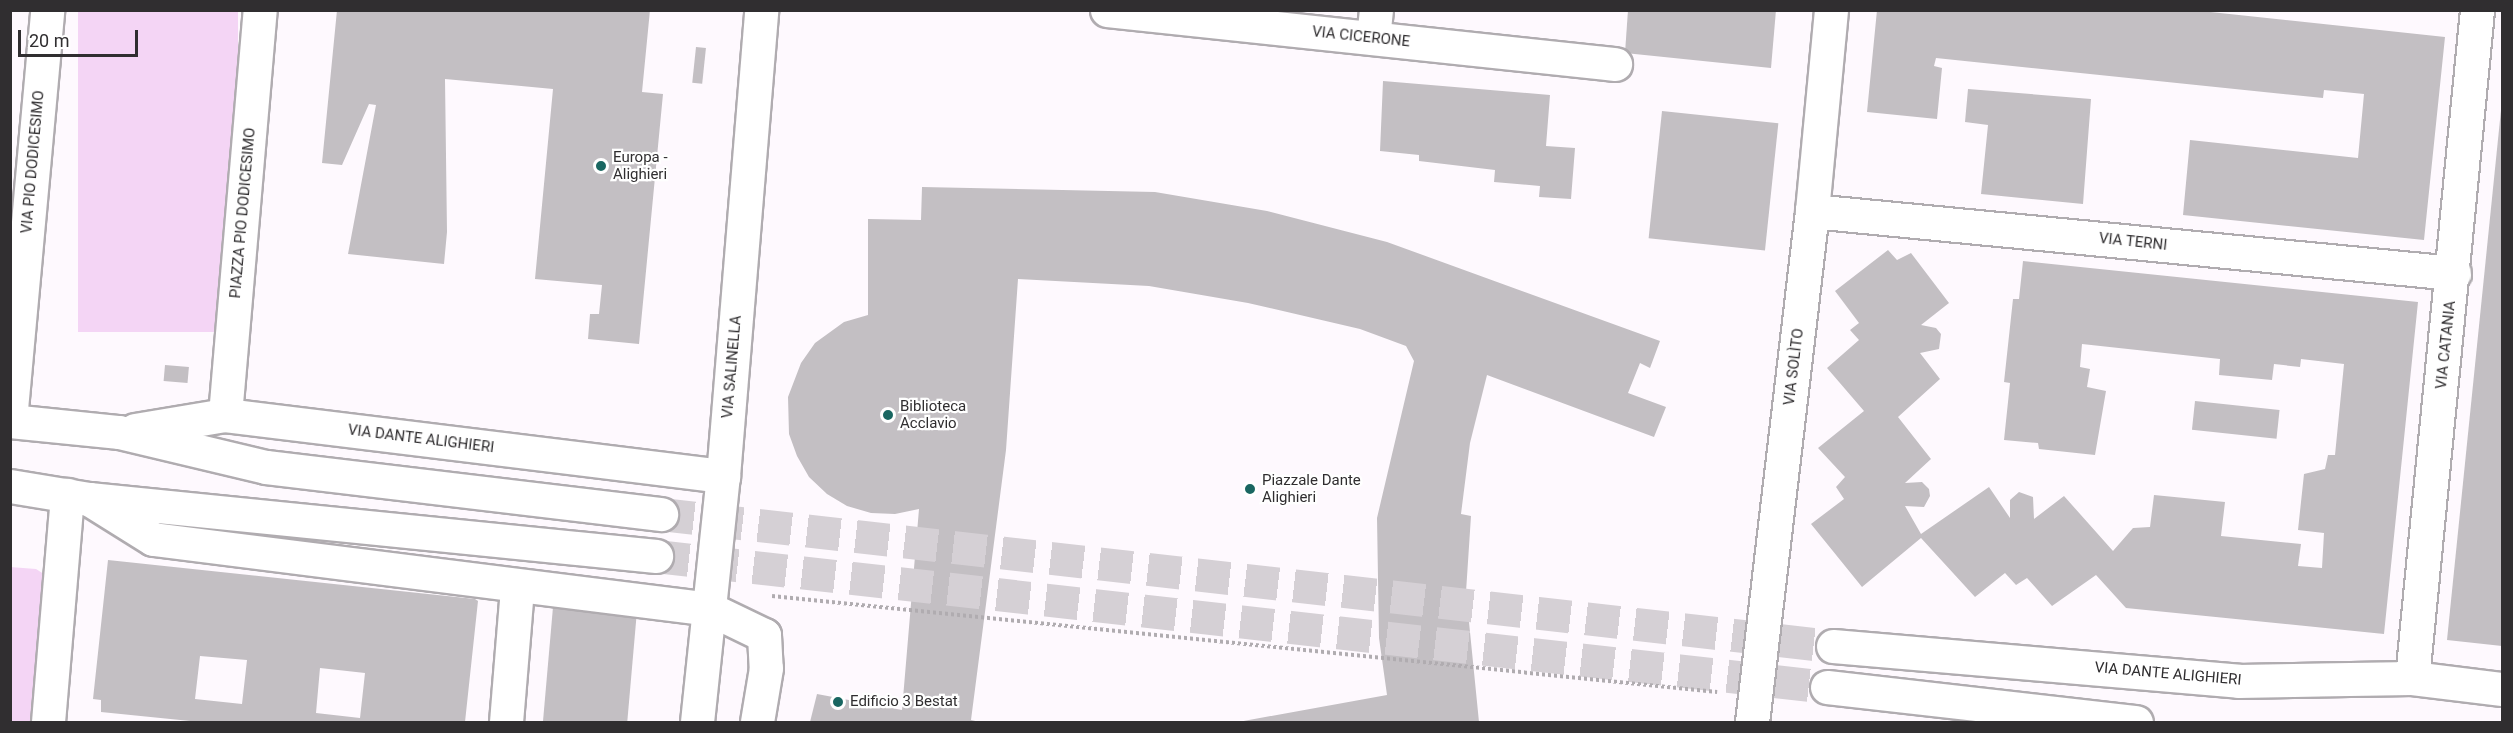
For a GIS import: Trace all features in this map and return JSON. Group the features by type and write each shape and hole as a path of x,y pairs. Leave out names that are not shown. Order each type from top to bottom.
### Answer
{"street":[{"name":"VIA PIO DODICESIMO","path":"10,421 47,10"},
{"name":"PIAZZA PIO DODICESIMO","path":"225,415 260,10"},
{"name":"VIA SALINELLA","path":"698,723 723,476 761,10"},
{"name":"VIA CICERONE","path":"1107,10 1375,24 1615,64"},
{"name":"VIA SOLÌTO","path":"1754,709 1812,211 1831,10"},
{"name":"VIA CATANIA","path":"2412,678 2454,273 2477,10"},
{"name":"VIA TERNI","path":"1812,211 2454,273"},
{"name":"VIA DANTE ALIGHIERI","path":"119,432 225,415 723,476"},
{"name":"VIA DANTE ALIGHIERI","path":"10,421 119,432 266,467 662,514"},
{"path":"10,486 78,497 656,556"},
{"path":"78,497 153,539 517,588 711,599 764,635 766,668 757,723"},
{"path":"48,723 78,497"},
{"path":"506,723 517,588"},
{"name":"VIA DANTE ALIGHIERI","path":"1833,646 2238,681 2412,678 2502,689"},
{"path":"1827,687 2136,723"}],"path":[{"path":"711,599 1754,709"}],"shaded area":[{"path":"78,11 238,11 238,332 78,332"},
{"path":"10,567 36,569 47,576 33,722 11,722"}],"building":[{"name":"Europa - Alighieri","path":"337,10 650,10 642,92 663,94 639,344 588,339 590,314 599,314 602,285 535,279 553,89 445,79 447,232 444,264 348,254 376,105 369,104 342,165 322,163"},
{"path":"1628,10 1776,10 1771,68 1625,53"},
{"path":"1877,10 2192,10 2445,37 2424,240 2183,215 2190,140 2358,158 2364,94 2324,90 2323,98 1936,58 1934,66 1942,68 1937,119 1867,112"},
{"path":"696,47 706,48 702,84 692,83"},
{"path":"1383,81 1550,95 1546,146 1575,148 1571,199 1539,197 1540,186 1494,182 1495,170 1419,161 1419,155 1380,151"},
{"path":"1968,89 2091,99 2083,204 1981,194 1988,125 1965,122"},
{"path":"2502,110 2502,646 2447,640"},
{"path":"1662,111 1778,123 1765,251 1649,238"},
{"path":"922,187 1155,192 1267,211 1387,242 1660,341 1650,368 1640,363 1628,393 1666,407 1654,437 1487,375 1470,443 1461,514 1471,516 1466,592 1479,722 1238,722 1387,695 1379,638 1377,518 1414,361 1406,346 1360,329 1248,303 1149,286 1018,279 1006,450 971,720 980,722 810,722 817,694 902,710 919,509 895,514 871,513 847,506 827,494 809,477 797,456 789,434 788,397 801,363 815,343 844,322 868,315 868,219 921,220"},
{"path":"1888,250 1897,260 1911,253 1949,303 1921,325 1936,328 1941,334 1939,349 1920,353 1940,379 1898,417 1931,459 1905,483 1922,482 1929,489 1930,496 1924,507 1905,506 1921,534 1989,487 2010,518 2010,500 2019,492 2033,497 2034,519 2064,496 2113,551 2133,528 2150,527 2154,495 2225,502 2221,536 2301,544 2298,566 2322,568 2324,533 2298,530 2304,474 2325,469 2328,455 2335,455 2344,364 2301,359 2300,367 2274,364 2272,380 2219,375 2220,359 2082,344 2080,367 2090,369 2087,387 2106,391 2095,455 2039,449 2038,443 2004,440 2010,383 2004,382 2013,299 2019,299 2023,261 2418,302 2384,634 2126,608 2096,575 2052,606 2027,578 2016,585 2005,573 1975,597 1921,538 1862,587 1811,524 1844,499 1836,487 1845,477 1818,448 1864,411 1827,368 1859,340 1850,330 1859,323 1835,291"},
{"path":"165,365 189,367 188,383 164,381"},
{"path":"2195,401 2280,410 2277,439 2192,430"},
{"path":"108,560 478,601 465,722 200,722 101,712 101,700 93,699","holes":["200,656 247,660 242,704 195,699","320,668 365,673 360,718 316,713"]},
{"path":"553,607 637,614 627,722 543,722"}],"tunnel":[{"path":"661,514 1833,646"},
{"path":"656,556 1827,687"}],"place":[{"name":"Europa - Alighieri","path":"601,166"},
{"name":"Biblioteca Acclavio","path":"888,415"},
{"name":"Piazzale Dante Alighieri","path":"1250,489"},
{"name":"Edificio 3 Bestat","path":"838,702"}]}
